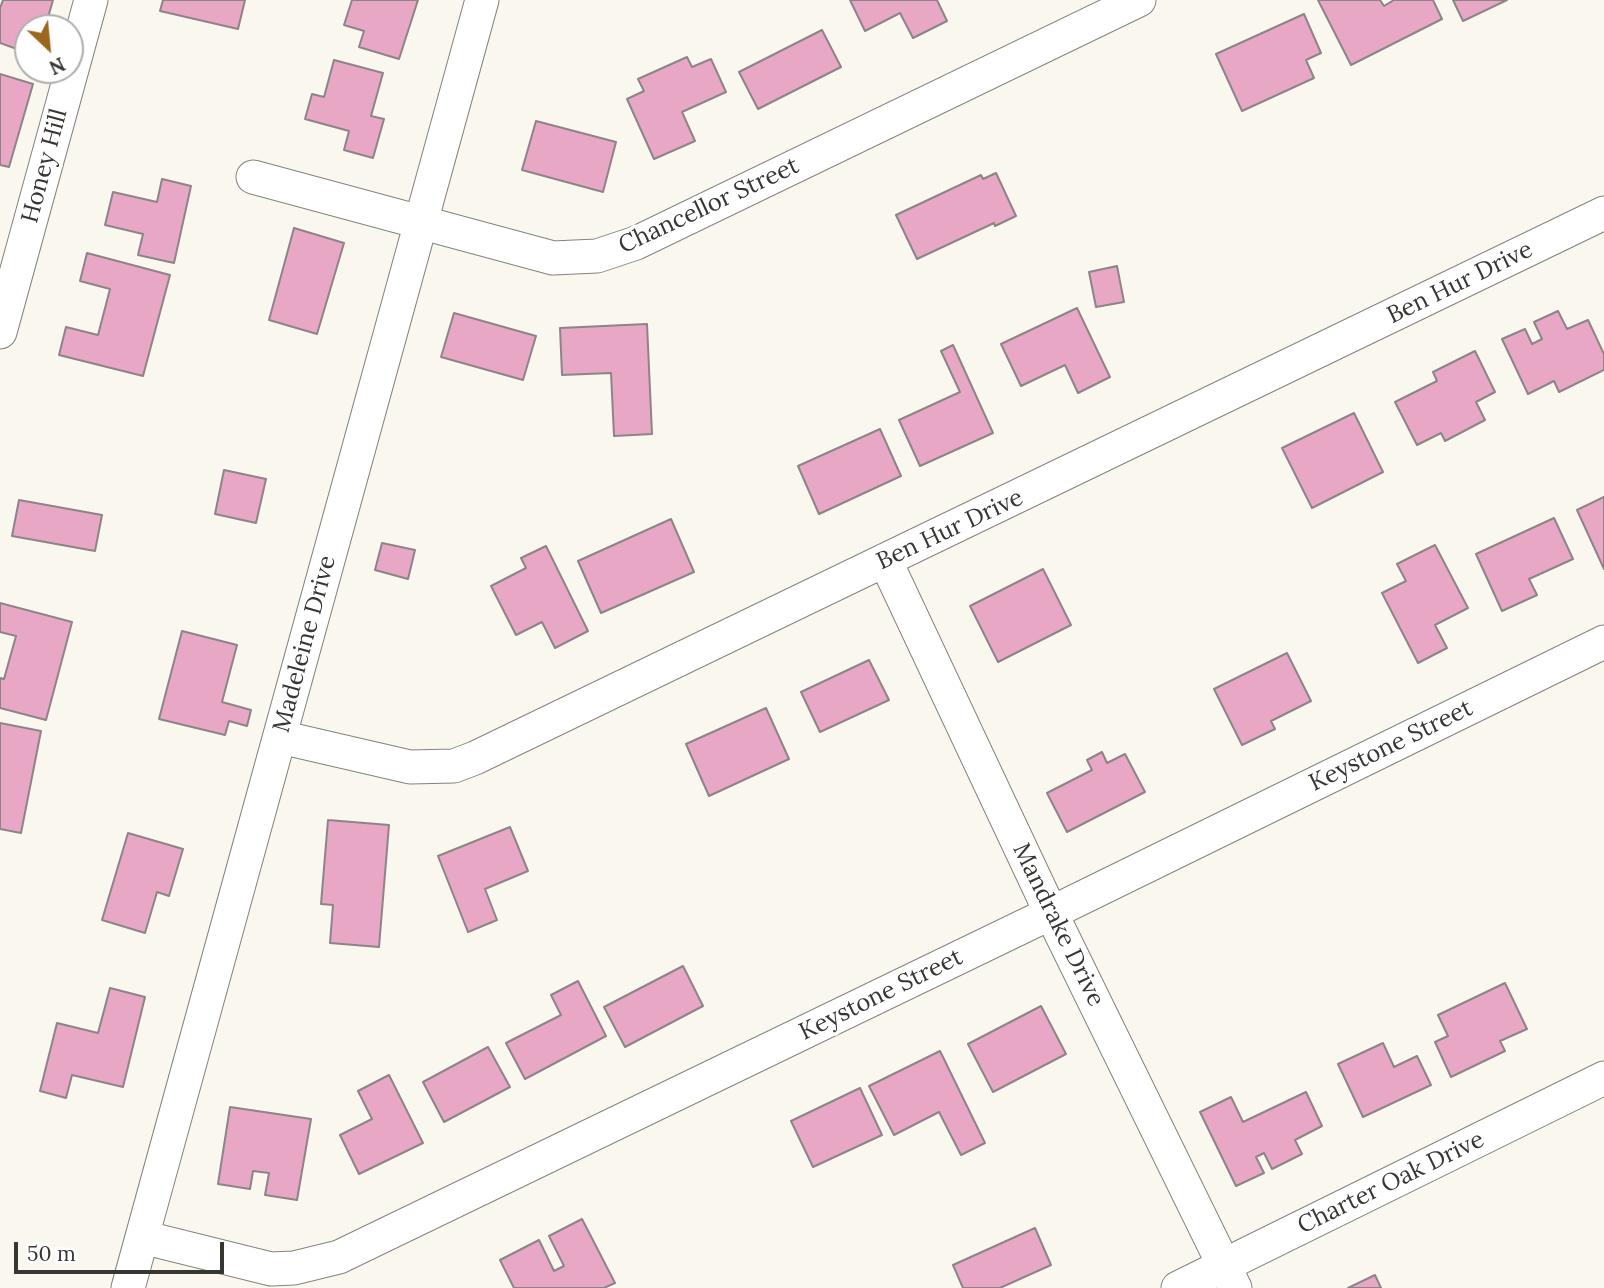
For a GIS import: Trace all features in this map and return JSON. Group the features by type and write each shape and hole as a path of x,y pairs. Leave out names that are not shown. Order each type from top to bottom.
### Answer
{"street":[{"name":"Honey Hill","path":"0,332 91,0"},
{"name":"Madeleine Drive","path":"128,1288 482,0"},
{"name":"Chancellor Street","path":"253,177 553,258 597,256 636,243 1139,0"},
{"name":"Ben Hur Drive","path":"280,737 410,767 454,766 475,758 1604,213"},
{"name":"Mandrake Drive","path":"885,560 1051,913 1229,1277"},
{"name":"Keystone Street","path":"142,1237 271,1269 295,1268 339,1257 1604,642"},
{"name":"Charter Oak Drive","path":"1178,1288 1229,1277 1604,1078"}],"building":[{"path":"3,0 53,0 49,14 14,14 14,48 0,43 0,8"},
{"path":"163,0 245,0 238,29 160,11"},
{"path":"352,0 418,0 399,59 359,47 364,31 344,25"},
{"path":"850,0 937,0 947,21 913,38 900,13 865,31"},
{"path":"1318,0 1380,0 1384,6 1394,0 1433,0 1442,19 1351,65"},
{"path":"1453,0 1507,0 1463,21"},
{"path":"1304,14 1321,53 1306,60 1314,78 1242,111 1216,54"},
{"path":"822,30 841,67 758,109 739,72"},
{"path":"687,57 692,67 711,59 726,92 682,112 695,141 654,159 627,99 644,91 638,79"},
{"path":"334,60 383,73 371,116 384,119 373,158 344,150 349,131 305,119 312,94 324,97"},
{"path":"0,74 14,78 14,84 33,84 9,167 0,165"},
{"path":"536,121 616,142 603,192 522,170"},
{"path":"996,173 1016,216 995,226 994,223 917,259 896,215 981,175 983,179"},
{"path":"162,179 191,186 174,263 138,255 143,234 105,225 113,192 157,202"},
{"path":"294,228 344,243 317,334 269,320"},
{"path":"87,253 170,275 143,376 59,355 66,327 98,335 110,289 80,281"},
{"path":"1117,266 1124,302 1096,307 1089,272"},
{"path":"1077,308 1110,377 1078,393 1065,365 1021,386 1001,344"},
{"path":"1558,311 1567,329 1588,320 1604,354 1604,370 1559,392 1554,381 1528,394 1502,339 1525,329 1532,344 1542,339 1534,322"},
{"path":"454,313 536,336 523,380 441,357"},
{"path":"647,324 652,434 614,436 611,373 562,375 560,328"},
{"path":"953,345 993,433 920,466 899,420 960,392 941,351"},
{"path":"1475,351 1495,392 1476,402 1485,420 1445,441 1441,433 1417,445 1395,402 1437,381 1433,372"},
{"path":"1354,413 1383,472 1312,508 1282,448"},
{"path":"880,429 901,476 819,514 798,466"},
{"path":"224,470 266,479 256,523 215,514"},
{"path":"1604,497 1604,569 1577,510"},
{"path":"19,500 102,515 95,551 12,536"},
{"path":"1554,518 1573,559 1529,579 1537,595 1502,611 1476,554"},
{"path":"671,519 694,572 601,613 578,561"},
{"path":"382,543 415,550 408,579 375,570"},
{"path":"1435,545 1468,608 1435,625 1447,648 1418,663 1382,593 1406,581 1397,564"},
{"path":"546,546 588,631 555,648 542,622 516,635 491,586 526,568 521,558"},
{"path":"1043,569 1071,625 998,662 970,606"},
{"path":"0,603 72,622 46,720 0,708 0,678 4,679 16,636 0,632"},
{"path":"182,631 237,645 222,702 251,710 247,726 229,721 225,735 159,719"},
{"path":"1287,653 1311,701 1271,721 1275,729 1242,745 1214,689"},
{"path":"869,660 889,700 820,732 801,692"},
{"path":"766,708 789,759 709,796 686,744"},
{"path":"0,723 41,731 21,833 0,829"},
{"path":"1102,752 1107,763 1125,754 1145,792 1067,832 1047,793 1092,770 1087,760"},
{"path":"328,820 389,825 379,947 330,943 333,905 321,904"},
{"path":"510,827 528,871 485,889 497,920 468,932 438,856"},
{"path":"128,833 183,849 169,896 157,892 145,933 102,920"},
{"path":"683,966 703,1006 625,1047 604,1007"},
{"path":"578,981 606,1036 525,1079 506,1043 561,1015 551,995"},
{"path":"1505,983 1527,1029 1500,1041 1505,1051 1451,1077 1435,1042 1448,1036 1438,1015"},
{"path":"110,988 145,997 123,1087 72,1075 66,1098 40,1091 57,1023 98,1033"},
{"path":"1041,1006 1066,1054 993,1092 968,1044"},
{"path":"1383,1043 1394,1067 1417,1056 1431,1085 1363,1117 1338,1064"},
{"path":"488,1047 510,1087 444,1122 423,1082"},
{"path":"940,1051 985,1143 961,1155 939,1112 894,1135 869,1086"},
{"path":"389,1075 423,1143 359,1174 340,1135 372,1119 358,1091"},
{"path":"860,1088 882,1135 813,1167 791,1121"},
{"path":"1306,1092 1322,1126 1295,1140 1302,1154 1272,1169 1264,1153 1256,1157 1264,1173 1236,1186 1200,1112 1231,1097 1243,1122"},
{"path":"230,1107 311,1119 297,1200 265,1195 269,1173 253,1171 250,1189 218,1184"},
{"path":"582,1219 615,1283 604,1288 514,1288 500,1260 539,1240 554,1271 564,1266 549,1236"},
{"path":"1035,1228 1051,1265 1000,1288 963,1288 953,1265"},
{"path":"1375,1275 1381,1288 1348,1288"}]}
